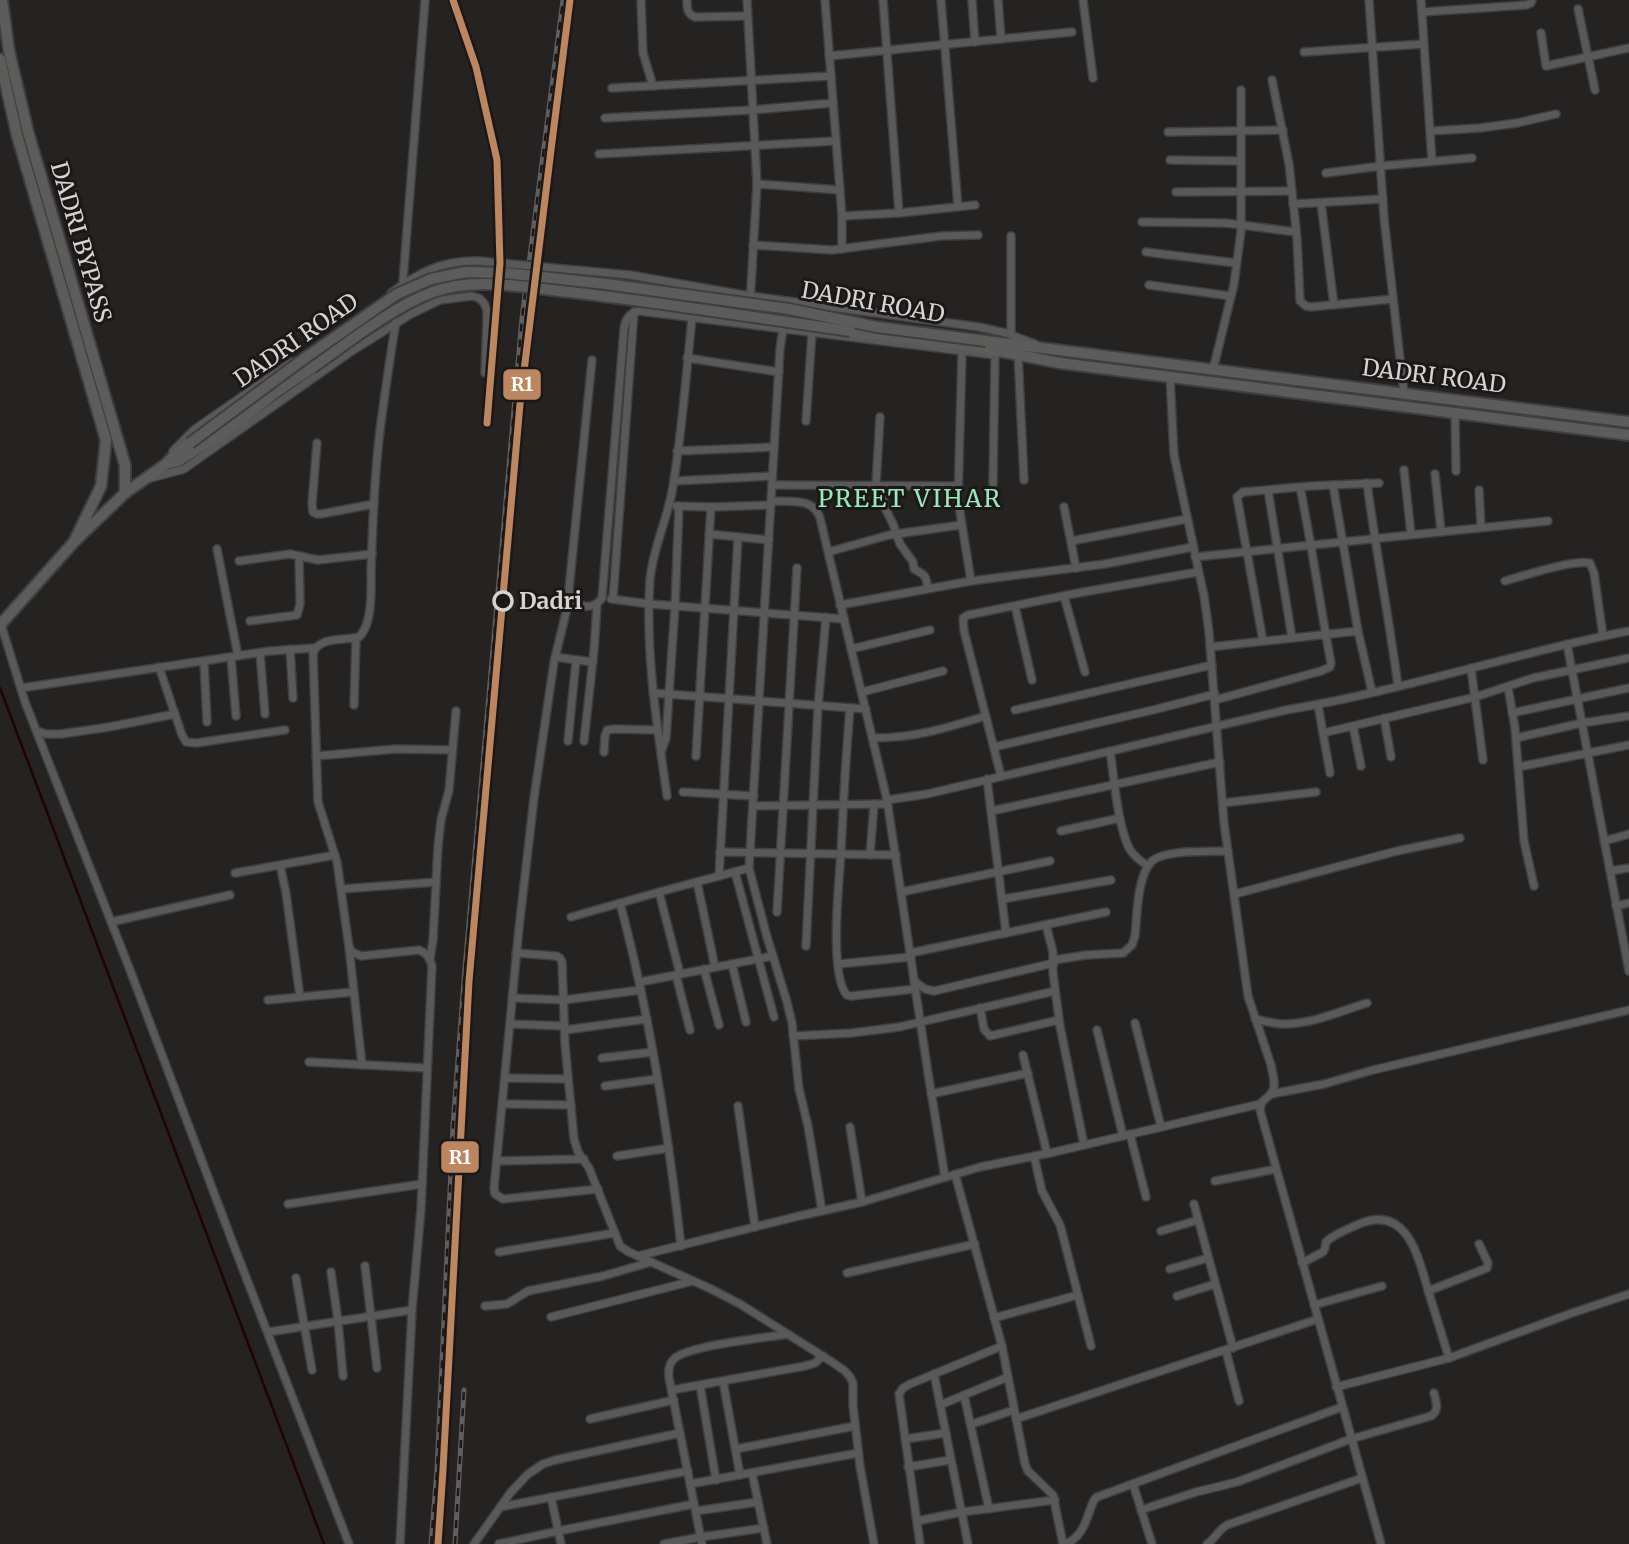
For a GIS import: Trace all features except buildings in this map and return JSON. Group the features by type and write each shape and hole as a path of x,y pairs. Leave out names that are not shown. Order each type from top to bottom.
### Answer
{"street":[{"name":"DADRI BYPASS","path":"2,0 9,51 28,132 125,464 125,494"},
{"path":"403,281 425,0"},
{"path":"640,0 643,53 653,86"},
{"path":"687,0 691,16 747,16"},
{"path":"747,0 757,184 748,324"},
{"path":"825,0 842,216 842,249"},
{"path":"883,0 899,213"},
{"path":"941,0 958,207"},
{"path":"972,0 975,42"},
{"path":"999,0 1000,39"},
{"path":"1083,0 1093,78"},
{"path":"1370,0 1383,199 1404,394"},
{"path":"1421,0 1432,161"},
{"path":"1422,12 1526,5 1532,0"},
{"path":"1578,9 1595,90"},
{"path":"829,56 1072,32"},
{"path":"1541,33 1546,66 1629,48"},
{"path":"1304,52 1424,44"},
{"name":"DADRI BYPASS","path":"0,59 18,135 106,440 101,486 75,542"},
{"path":"612,88 831,76"},
{"path":"1272,80 1289,163 1300,301 1306,306 1393,299"},
{"path":"1213,370 1231,296 1241,224 1241,90"},
{"path":"605,118 833,103"},
{"path":"1430,131 1480,128 1556,114"},
{"path":"1168,132 1283,130"},
{"path":"599,154 836,141"},
{"path":"1326,173 1472,158"},
{"path":"1170,160 1241,161"},
{"path":"757,184 839,190"},
{"path":"1176,192 1292,191"},
{"path":"1293,204 1383,199"},
{"path":"1321,203 1334,305"},
{"path":"842,216 975,205"},
{"path":"1142,222 1216,222 1296,232"},
{"path":"753,245 842,249 924,238 978,235"},
{"path":"1011,236 1011,335"},
{"path":"1146,252 1236,263"},
{"path":"162,468 181,442 195,429 413,277 441,265 464,261 629,275 750,296 978,327 1011,335 1049,349"},
{"name":"DADRI ROAD","path":"162,468 176,453 397,294 431,279 466,272 505,273 606,284 789,309 877,327 1629,422"},
{"name":"DADRI ROAD","path":"0,623 75,542 125,494 147,478 229,429 276,392 403,305 435,291 468,285 504,285 605,296 983,348 995,353 1060,363 1629,435"},
{"path":"1149,285 1231,296"},
{"path":"147,478 184,469 341,359 396,323 440,300 472,296 484,303 487,310 485,373"},
{"path":"613,599 634,312"},
{"path":"584,741 600,601 624,329 628,317 634,312 962,352 995,353 993,484"},
{"path":"667,796 653,693 650,604 652,564 674,481 692,317"},
{"path":"21,688 260,653 314,648 324,642 362,635 368,615 382,410 396,323"},
{"path":"783,329 749,868 787,1002 799,1088 822,1211"},
{"path":"806,421 812,332"},
{"path":"962,352 958,500 971,581"},
{"path":"1018,355 1024,480"},
{"path":"687,358 779,372"},
{"path":"592,360 570,596 555,657 534,797 494,1188 495,1194 503,1199 598,1189"},
{"path":"638,1256 862,1202 980,1167 1260,1104 1274,1088 1273,1074 1248,996 1228,851 1204,596 1174,455 1170,377"},
{"path":"1455,413 1456,471"},
{"path":"880,417 879,486 884,506 896,534 913,562 914,569 925,577 928,588"},
{"path":"317,443 313,512 321,514 374,504"},
{"path":"677,452 774,447"},
{"path":"1404,470 1411,534"},
{"path":"1435,474 1441,531"},
{"path":"674,481 772,475"},
{"path":"1367,483 1398,686"},
{"path":"1263,642 1237,497 1243,492 1379,483"},
{"path":"772,485 958,486"},
{"path":"1333,485 1372,692"},
{"path":"993,747 1327,669 1331,663 1300,487"},
{"path":"1268,490 1292,638"},
{"path":"1479,490 1481,527"},
{"path":"668,505 711,507 805,502 816,508 887,802 946,1177"},
{"path":"661,753 666,738 679,506"},
{"path":"696,756 711,507"},
{"path":"1064,507 1076,568"},
{"path":"1071,541 1187,519"},
{"path":"1195,557 1548,520"},
{"path":"828,552 896,534 961,526"},
{"path":"709,534 769,540"},
{"path":"719,876 738,537"},
{"path":"840,605 928,588 1076,568 1193,547"},
{"path":"217,550 235,657 236,716"},
{"path":"239,561 290,554 318,559 372,554"},
{"path":"250,621 297,615 300,604 299,556"},
{"path":"1505,580 1581,562 1590,563 1594,573 1602,636"},
{"path":"777,912 797,568"},
{"path":"1001,776 963,618 1064,596 1198,572"},
{"path":"570,596 580,605 590,607 600,601 613,599 844,619"},
{"path":"1064,596 1085,672"},
{"path":"1015,606 1032,680"},
{"path":"806,946 818,706 826,617"},
{"path":"0,623 37,731 349,1544"},
{"path":"851,649 930,630"},
{"path":"1210,647 1359,631"},
{"path":"753,806 887,802 1286,710 1318,705 1629,631"},
{"path":"354,705 356,638"},
{"path":"1567,644 1629,971"},
{"path":"314,648 318,802 335,855 341,889 362,1065"},
{"path":"290,649 292,698"},
{"path":"260,653 265,714"},
{"path":"555,657 593,662"},
{"path":"1323,733 1475,697 1533,678 1629,658"},
{"path":"568,741 576,660"},
{"path":"204,661 207,722"},
{"path":"1015,710 1212,665"},
{"path":"159,667 184,739 189,743 285,730"},
{"path":"1471,668 1483,760"},
{"path":"862,692 943,671"},
{"path":"1508,687 1516,738 1524,841 1534,886"},
{"path":"1513,713 1629,688"},
{"path":"653,693 866,709"},
{"path":"1318,705 1330,773"},
{"path":"849,708 837,925 838,964 843,990 847,995 861,996 914,985 934,991 1086,955 1116,954 1132,945 1143,877 1153,860 1171,854 1228,851"},
{"path":"430,959 439,833 449,790 456,711"},
{"path":"37,731 61,734 175,714"},
{"path":"873,738 910,737 986,716"},
{"path":"1516,738 1629,716"},
{"path":"1384,718 1391,757"},
{"path":"1353,726 1360,766"},
{"path":"604,752 606,732 610,729 658,730"},
{"path":"1518,767 1629,745"},
{"path":"316,756 396,749 452,750"},
{"path":"1110,751 1126,841 1132,853 1148,866"},
{"path":"991,811 1220,762"},
{"path":"987,779 1006,933"},
{"path":"683,792 754,796"},
{"path":"1223,803 1316,792"},
{"path":"870,855 874,804"},
{"path":"1061,831 1120,818"},
{"path":"1604,841 1629,834"},
{"path":"1235,894 1397,850 1460,838"},
{"path":"720,852 896,855"},
{"path":"235,873 335,855"},
{"path":"901,891 1050,861"},
{"path":"280,865 300,997"},
{"path":"571,917 749,868"},
{"path":"1610,872 1629,868"},
{"path":"735,872 774,1017"},
{"path":"1003,899 1111,880"},
{"path":"341,889 436,882"},
{"path":"697,882 715,967"},
{"path":"659,892 690,1030"},
{"path":"111,922 230,895"},
{"path":"620,903 648,1019 669,1147 681,1245"},
{"path":"1616,906 1629,903"},
{"path":"838,964 910,955 1106,912"},
{"path":"1046,925 1054,962 1059,1020 1084,1145"},
{"path":"349,947 352,952 361,956 419,950 427,954 432,966 422,1209 412,1310 400,1544"},
{"path":"516,953 556,956 563,965 568,1079 576,1146 589,1168 620,1246 740,1304 823,1356 850,1377 853,1383 858,1453 874,1544"},
{"path":"512,998 564,1000 773,956"},
{"path":"732,964 746,1022"},
{"path":"704,969 719,1025"},
{"path":"793,1036 852,1033 920,1023 1055,991"},
{"path":"268,1000 353,992"},
{"path":"1255,1019 1284,1024 1299,1022 1367,1003"},
{"path":"980,1008 984,1029 990,1036 1059,1020"},
{"path":"1270,1094 1324,1084 1629,1010"},
{"path":"510,1024 565,1028 648,1019"},
{"path":"1135,1023 1161,1127"},
{"path":"1097,1030 1146,1197"},
{"path":"602,1058 653,1052"},
{"path":"1023,1055 1047,1153"},
{"path":"309,1062 427,1068"},
{"path":"931,1094 1028,1073"},
{"path":"505,1078 568,1079"},
{"path":"605,1086 657,1079"},
{"path":"502,1104 570,1105"},
{"path":"1260,1104 1260,1114 1381,1544"},
{"path":"738,1107 755,1227"},
{"path":"850,1127 862,1202"},
{"path":"617,1156 669,1147"},
{"path":"1034,1156 1042,1191 1060,1225 1091,1346"},
{"path":"496,1161 584,1159"},
{"path":"1215,1181 1276,1168"},
{"path":"956,1174 1002,1346 1023,1455 1028,1471 1055,1500 1064,1544 1083,1530 1097,1497 1342,1407"},
{"path":"288,1204 422,1184"},
{"path":"1194,1204 1215,1284 1239,1401"},
{"path":"1302,1263 1323,1252 1331,1237 1372,1219 1386,1220 1397,1225 1416,1249 1449,1358"},
{"path":"1161,1231 1198,1220"},
{"path":"499,1252 615,1233"},
{"path":"847,1273 975,1244"},
{"path":"1428,1291 1487,1268 1488,1263 1479,1244"},
{"path":"1170,1269 1208,1258"},
{"path":"485,1306 507,1304 528,1291 603,1276 651,1262"},
{"path":"365,1266 377,1368"},
{"path":"331,1272 343,1376"},
{"path":"296,1279 312,1370"},
{"path":"551,1317 694,1281"},
{"path":"1177,1296 1215,1284"},
{"path":"1314,1305 1382,1286"},
{"path":"1336,1387 1449,1358 1629,1294"},
{"path":"994,1318 1078,1295"},
{"path":"268,1332 412,1310"},
{"path":"1016,1419 1318,1319"},
{"path":"701,1540 668,1371 678,1356 698,1349 789,1334"},
{"path":"920,1544 899,1394 906,1386 1002,1346"},
{"path":"672,1390 805,1366 815,1363 823,1356"},
{"path":"934,1374 968,1544"},
{"path":"940,1405 1008,1377"},
{"path":"723,1381 740,1475"},
{"path":"700,1385 716,1479"},
{"path":"1141,1510 1237,1482 1351,1439 1431,1416 1437,1407 1434,1393"},
{"path":"964,1395 989,1509"},
{"path":"590,1419 674,1400"},
{"path":"972,1424 1014,1410"},
{"path":"736,1449 855,1426"},
{"path":"474,1544 511,1492 528,1474 543,1464 680,1433"},
{"path":"905,1439 946,1433"},
{"path":"690,1484 858,1453"},
{"path":"908,1467 950,1460"},
{"path":"499,1507 688,1471"},
{"path":"752,1473 767,1544"},
{"path":"1207,1544 1227,1525 1362,1478"},
{"path":"1133,1484 1152,1544"},
{"path":"551,1497 561,1544"},
{"path":"917,1521 962,1512 1055,1500"},
{"path":"499,1544 558,1531 695,1508 758,1502"},
{"path":"664,1544 764,1528"}],"waterway":[{"path":"0,688 324,1544"}],"railway":[{"path":"453,0 476,67 497,160 500,263 487,423"},
{"path":"431,1544 437,1470 453,1126 464,980 522,318 563,0"},
{"path":"455,1544 464,1390"}],"transit line":[{"name":"R1","path":"453,0 476,67 497,160 500,263 487,423"},
{"name":"R1","path":"438,1544 469,981 520,404 570,0"}],"place":[{"name":"Dadri","path":"503,601"}],"district":[{"name":"PREET VIHAR","path":"910,499"}]}
